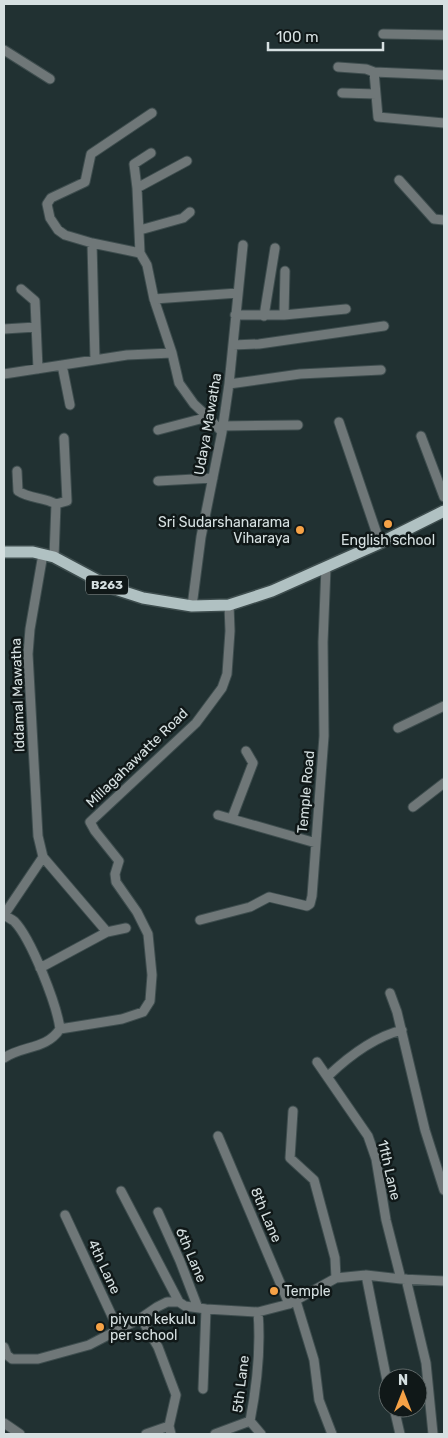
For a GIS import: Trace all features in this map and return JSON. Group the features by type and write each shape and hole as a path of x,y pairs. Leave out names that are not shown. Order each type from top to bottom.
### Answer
{"main road":[{"name":"B263","path":"4,552 33,552 48,556 112,588 143,598 192,606 229,606 272,591 380,543 444,511"}],"street":[{"path":"383,34 444,35"},
{"path":"4,50 50,79"},
{"path":"338,67 366,69 374,72 444,75"},
{"path":"374,72 378,117 444,123"},
{"path":"342,93 376,94"},
{"path":"140,253 92,244 65,235 58,230 50,218 47,204 51,198 85,182 91,154 152,113"},
{"path":"151,153 134,164 140,230 140,253 146,265 154,299 172,353 179,382 194,404 222,429 298,425"},
{"path":"137,188 187,161"},
{"path":"399,180 434,220 444,220"},
{"path":"140,230 183,218 190,212"},
{"path":"92,244 95,360"},
{"name":"Udaya Mawatha","path":"192,606 201,537 229,384 243,245"},
{"path":"264,316 275,248"},
{"path":"284,316 286,271"},
{"path":"21,289 35,301 38,369"},
{"path":"154,299 238,293"},
{"path":"235,315 284,316 346,309"},
{"path":"233,345 259,344 384,326"},
{"path":"4,329 36,327"},
{"path":"4,374 127,355 172,353"},
{"path":"62,365 70,405"},
{"path":"229,384 300,374 382,370"},
{"path":"158,430 208,417"},
{"path":"339,422 380,543"},
{"path":"421,436 444,497"},
{"path":"18,471 18,491 24,495 51,501 56,504 67,501 64,438"},
{"path":"158,481 212,478"},
{"name":"Iddamal Mawatha","path":"43,857 38,836 28,654 30,629 48,556 56,504"},
{"name":"Temple Road","path":"200,920 250,907 268,897 307,906 310,904 324,736 323,642 326,567"},
{"name":"Millagahawatte Road","path":"60,1029 122,1019 143,1012 150,1001 152,975 148,934 137,912 116,882 115,874 119,861 90,822 196,723 222,688 227,674 230,631 229,606"},
{"path":"398,728 444,706"},
{"path":"232,818 253,763 246,751"},
{"path":"412,807 444,783"},
{"path":"218,815 316,843"},
{"path":"4,1058 10,1053 36,1047 47,1042 55,1037 60,1029 59,1016 28,942 14,922 4,915 43,857 107,932"},
{"path":"40,968 107,932 126,928"},
{"path":"390,994 402,1030 425,1130 444,1190"},
{"path":"328,1076 352,1056 381,1037 402,1030"},
{"name":"11th Lane","path":"317,1062 368,1136 376,1159 386,1220 426,1363 433,1434"},
{"path":"293,1111 290,1158 314,1180 335,1258 336,1278"},
{"name":"8th Lane","path":"218,1136 292,1303 314,1360 319,1400 332,1434"},
{"path":"121,1191 179,1302 185,1306 202,1309 258,1312 292,1303 336,1278 366,1275 403,1279 444,1280"},
{"name":"6th Lane","path":"158,1212 202,1309"},
{"name":"4th Lane","path":"65,1216 118,1329"},
{"path":"366,1275 384,1368"},
{"path":"4,1347 12,1359 38,1360 89,1345 141,1318 156,1307 167,1302 179,1302"},
{"path":"202,1309 203,1389"},
{"name":"5th Lane","path":"214,1434 250,1421 257,1386 260,1335 258,1312"},
{"path":"141,1318 158,1347 176,1395 170,1430 146,1434"},
{"path":"4,1366 12,1359"},
{"path":"396,1418 400,1434"},
{"path":"250,1421 261,1434"},
{"path":"4,1423 20,1434"}],"place":[{"name":"English school","path":"388,524"},
{"name":"Sri Sudarshanarama Viharaya","path":"300,530"},
{"name":"Temple","path":"274,1291"},
{"name":"piyum kekulu per school","path":"100,1327"}]}
